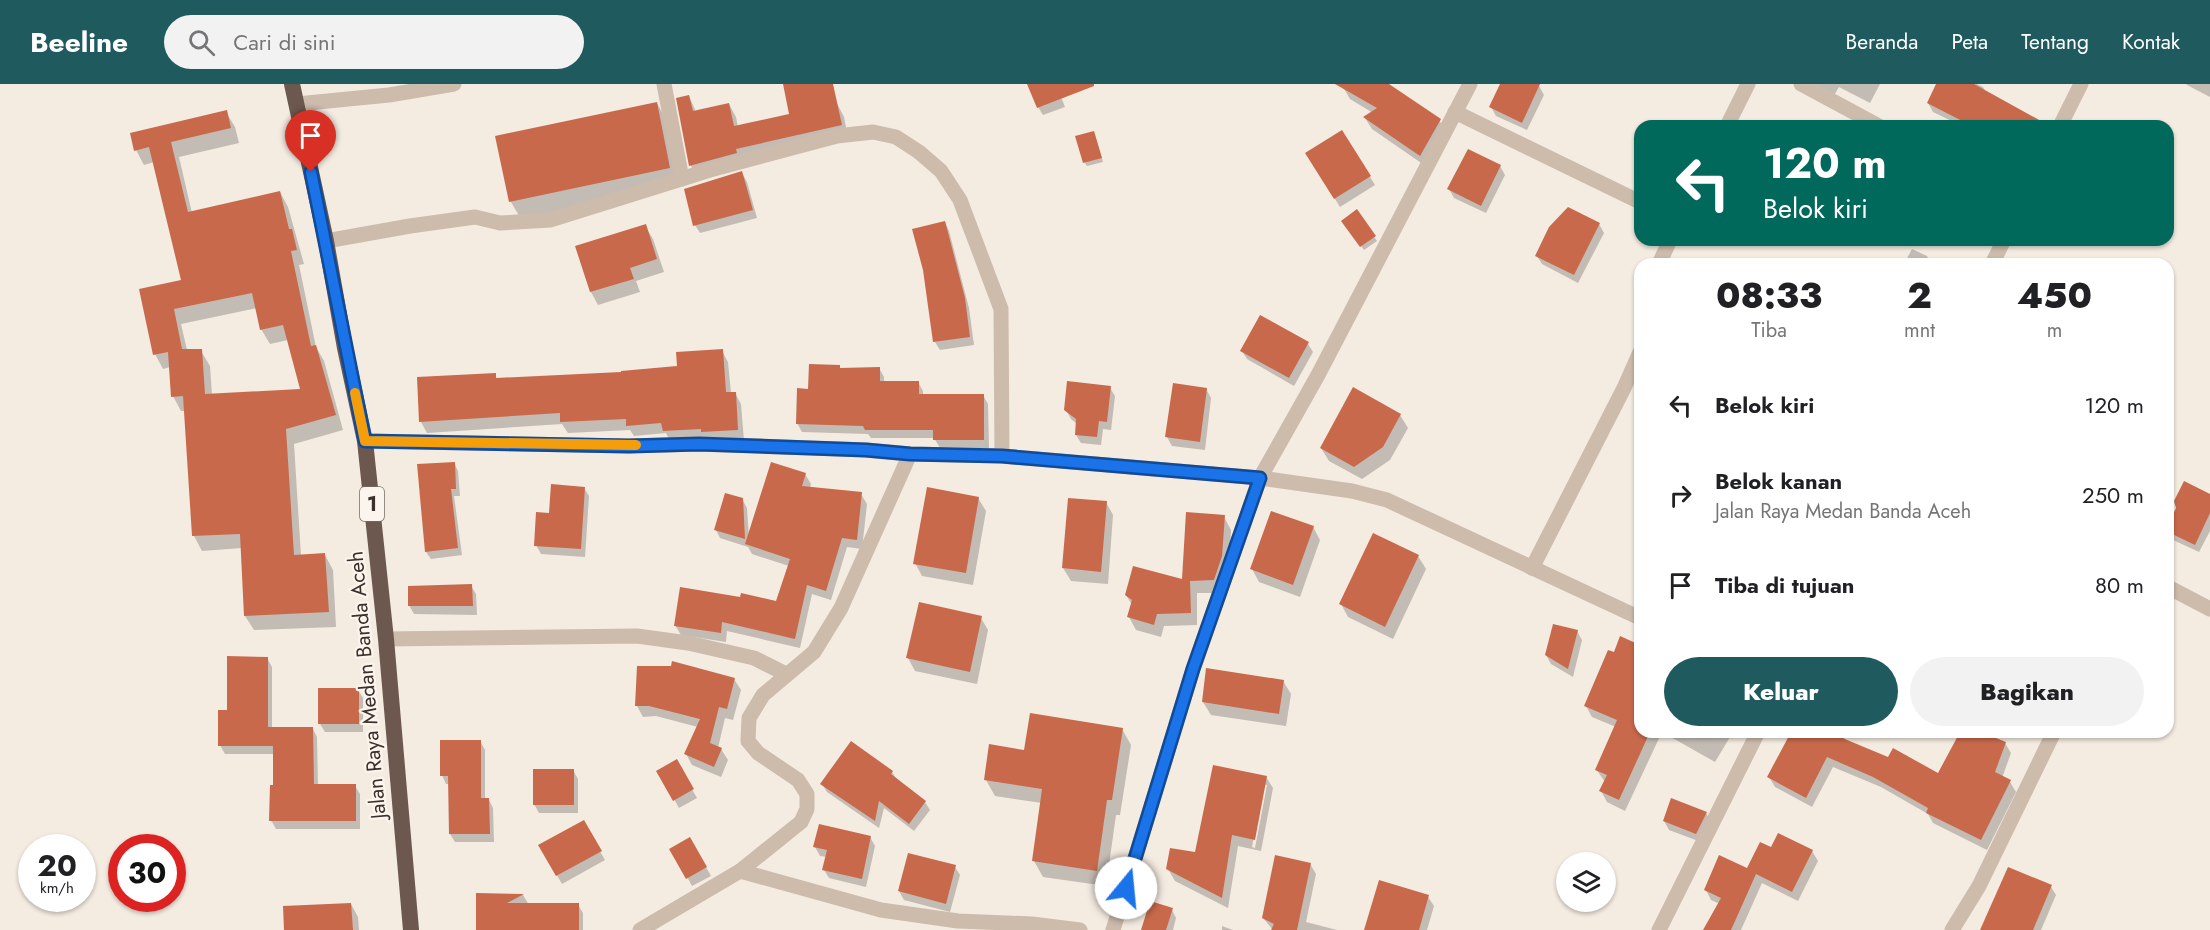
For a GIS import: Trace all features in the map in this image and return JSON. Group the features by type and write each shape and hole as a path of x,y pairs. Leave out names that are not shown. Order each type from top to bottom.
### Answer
{"highway":[{"name":"Jalan Raya Medan Banda Aceh","path":"292,84 326,241 345,348 365,441 386,639 411,930"}],"street":[{"path":"297,104 389,95 454,84"},
{"path":"664,84 682,179"},
{"path":"1113,930 1193,669 1260,478 1318,375 1470,84"},
{"path":"1730,120 1748,84"},
{"path":"1801,84 1868,120"},
{"path":"2063,120 2080,84"},
{"path":"1455,112 1634,199"},
{"path":"326,241 475,217 500,223 550,220 682,179 837,136 873,132 896,137 919,152 941,171 960,200 1000,309 1002,456"},
{"path":"1532,568 1634,366"},
{"path":"365,441 629,446 699,444 866,450 910,454 1002,456 1260,478 1352,491 1387,500 1634,615"},
{"path":"640,930 740,871 801,822 807,809 807,794 798,780 758,753 748,741 749,718 763,695 814,652 842,608 910,454"},
{"path":"2174,590 2210,608"},
{"path":"386,639 637,636 688,643 754,658 786,674"},
{"path":"1659,930 1755,738"},
{"path":"1952,930 1979,886 2051,738"},
{"path":"740,871 881,910 958,921 1032,924 1080,930"}],"building":[{"path":"783,84 833,84 842,125 736,149 737,153 689,166 676,98 689,95 693,111 729,103 734,126 789,114"},
{"path":"1027,84 1094,84 1094,86 1037,108"},
{"path":"1335,84 1389,84 1441,119 1420,156 1363,117 1377,108"},
{"path":"1500,84 1540,84 1522,123 1489,107"},
{"path":"1936,84 1974,84 2039,120 1960,120 1927,103"},
{"path":"657,102 670,168 509,202 495,136"},
{"path":"227,110 231,128 171,142 188,212 280,191 289,229 292,229 297,250 291,251 311,346 316,345 336,415 286,429 294,555 325,553 329,612 244,616 240,534 192,536 183,396 171,397 168,352 153,355 139,289 181,280 149,147 134,151 130,133","holes":["252,293 260,330 283,325 300,389 205,394 202,349 182,349 174,309"]},
{"path":"1342,130 1371,176 1334,199 1305,153"},
{"path":"1094,131 1102,158 1083,163 1075,136"},
{"path":"1468,149 1501,165 1481,206 1447,189"},
{"path":"742,171 753,210 693,226 684,189"},
{"path":"1568,207 1600,223 1574,275 1535,256 1549,227"},
{"path":"1357,209 1376,236 1360,247 1341,221"},
{"path":"945,221 965,298 970,337 933,342 923,270 912,229"},
{"path":"646,224 657,259 630,268 634,279 590,292 575,246"},
{"path":"1260,315 1309,342 1289,378 1240,351"},
{"path":"723,349 726,392 736,392 738,430 663,431 661,423 626,426 626,419 560,422 560,413 419,422 417,377 496,373 496,378 621,372 677,366 676,352"},
{"path":"809,364 840,365 840,368 880,367 880,381 919,381 919,394 984,394 984,440 933,440 933,430 865,430 863,426 796,424 797,388 808,389"},
{"path":"1067,381 1111,386 1107,422 1099,421 1097,437 1075,435 1076,419 1064,410"},
{"path":"1173,383 1207,388 1200,442 1165,437"},
{"path":"1353,387 1401,414 1383,447 1354,467 1320,448"},
{"path":"455,462 456,489 451,489 458,548 425,552 417,464"},
{"path":"771,462 806,473 802,486 862,492 857,540 842,538 826,591 807,585 795,639 722,622 721,633 674,626 680,587 740,597 741,593 776,601 790,559 745,544"},
{"path":"2184,481 2210,494 2210,513 2195,545 2174,535 2176,508 2174,501"},
{"path":"551,484 585,487 581,549 534,546 536,512 549,513"},
{"path":"927,487 979,497 966,573 913,564"},
{"path":"725,493 743,498 745,539 714,530"},
{"path":"1068,498 1107,501 1101,572 1062,568"},
{"path":"1271,511 1314,526 1293,585 1250,569"},
{"path":"1186,512 1225,515 1222,556 1214,580 1190,581 1191,613 1157,614 1154,625 1127,617 1132,600 1125,595 1133,566 1182,579"},
{"path":"1373,533 1419,555 1385,627 1339,604"},
{"path":"472,584 473,606 408,606 408,586"},
{"path":"919,602 982,616 970,672 906,658"},
{"path":"1553,624 1578,630 1568,669 1545,655"},
{"path":"1620,636 1634,642 1634,738 1647,738 1619,800 1599,791 1607,775 1595,770 1617,720 1584,706 1608,650 1614,652"},
{"path":"227,656 268,657 268,727 313,727 314,784 356,784 356,821 269,821 270,785 273,785 273,746 218,746 218,710 227,710"},
{"path":"672,661 735,678 727,709 719,707 710,743 722,748 714,767 684,754 700,719 649,706 635,706 637,666 671,666"},
{"path":"1206,668 1284,680 1279,714 1202,702"},
{"path":"318,688 359,688 359,724 318,724"},
{"path":"1030,713 1123,728 1112,800 1107,800 1097,871 1032,861 1042,789 984,780 989,744 1024,750"},
{"path":"1788,738 1842,738 1888,757 1893,748 1938,773 1957,738 1996,738 2006,742 1995,772 2011,780 1981,840 1926,813 1928,808 1873,777 1827,757 1806,798 1767,777"},
{"path":"440,740 481,740 481,798 489,798 490,834 449,834 448,776 440,776"},
{"path":"851,741 893,771 891,774 926,801 909,824 879,801 875,821 820,784"},
{"path":"677,759 694,789 673,801 656,771"},
{"path":"1213,765 1267,776 1255,840 1232,835 1222,898 1166,869 1170,848 1195,852"},
{"path":"533,769 574,769 574,805 533,805"},
{"path":"1671,798 1707,812 1696,834 1663,821"},
{"path":"584,820 602,851 556,876 538,845"},
{"path":"819,824 871,836 862,879 822,870 827,850 813,847"},
{"path":"1778,833 1813,850 1792,892 1756,874 1731,930 1703,930 1721,898 1704,890 1719,855 1747,868 1760,842 1771,847"},
{"path":"690,837 707,867 686,879 669,849"},
{"path":"908,853 956,865 946,904 898,891"},
{"path":"1275,855 1311,863 1297,930 1271,930 1274,924 1262,918"},
{"path":"2008,867 2052,885 2033,930 1980,930"},
{"path":"1379,880 1429,895 1419,930 1364,930"},
{"path":"476,893 524,894 507,903 579,903 579,930 476,930"},
{"path":"1150,901 1173,908 1166,930 1141,930"},
{"path":"351,903 353,930 284,930 283,906"}],"slow traffic":[{"path":"355,393 365,441 636,445"}],"route":[{"path":"311,172 365,441 629,446 699,444 866,450 910,454 1002,456 1260,478 1193,669 1126,888"}]}
